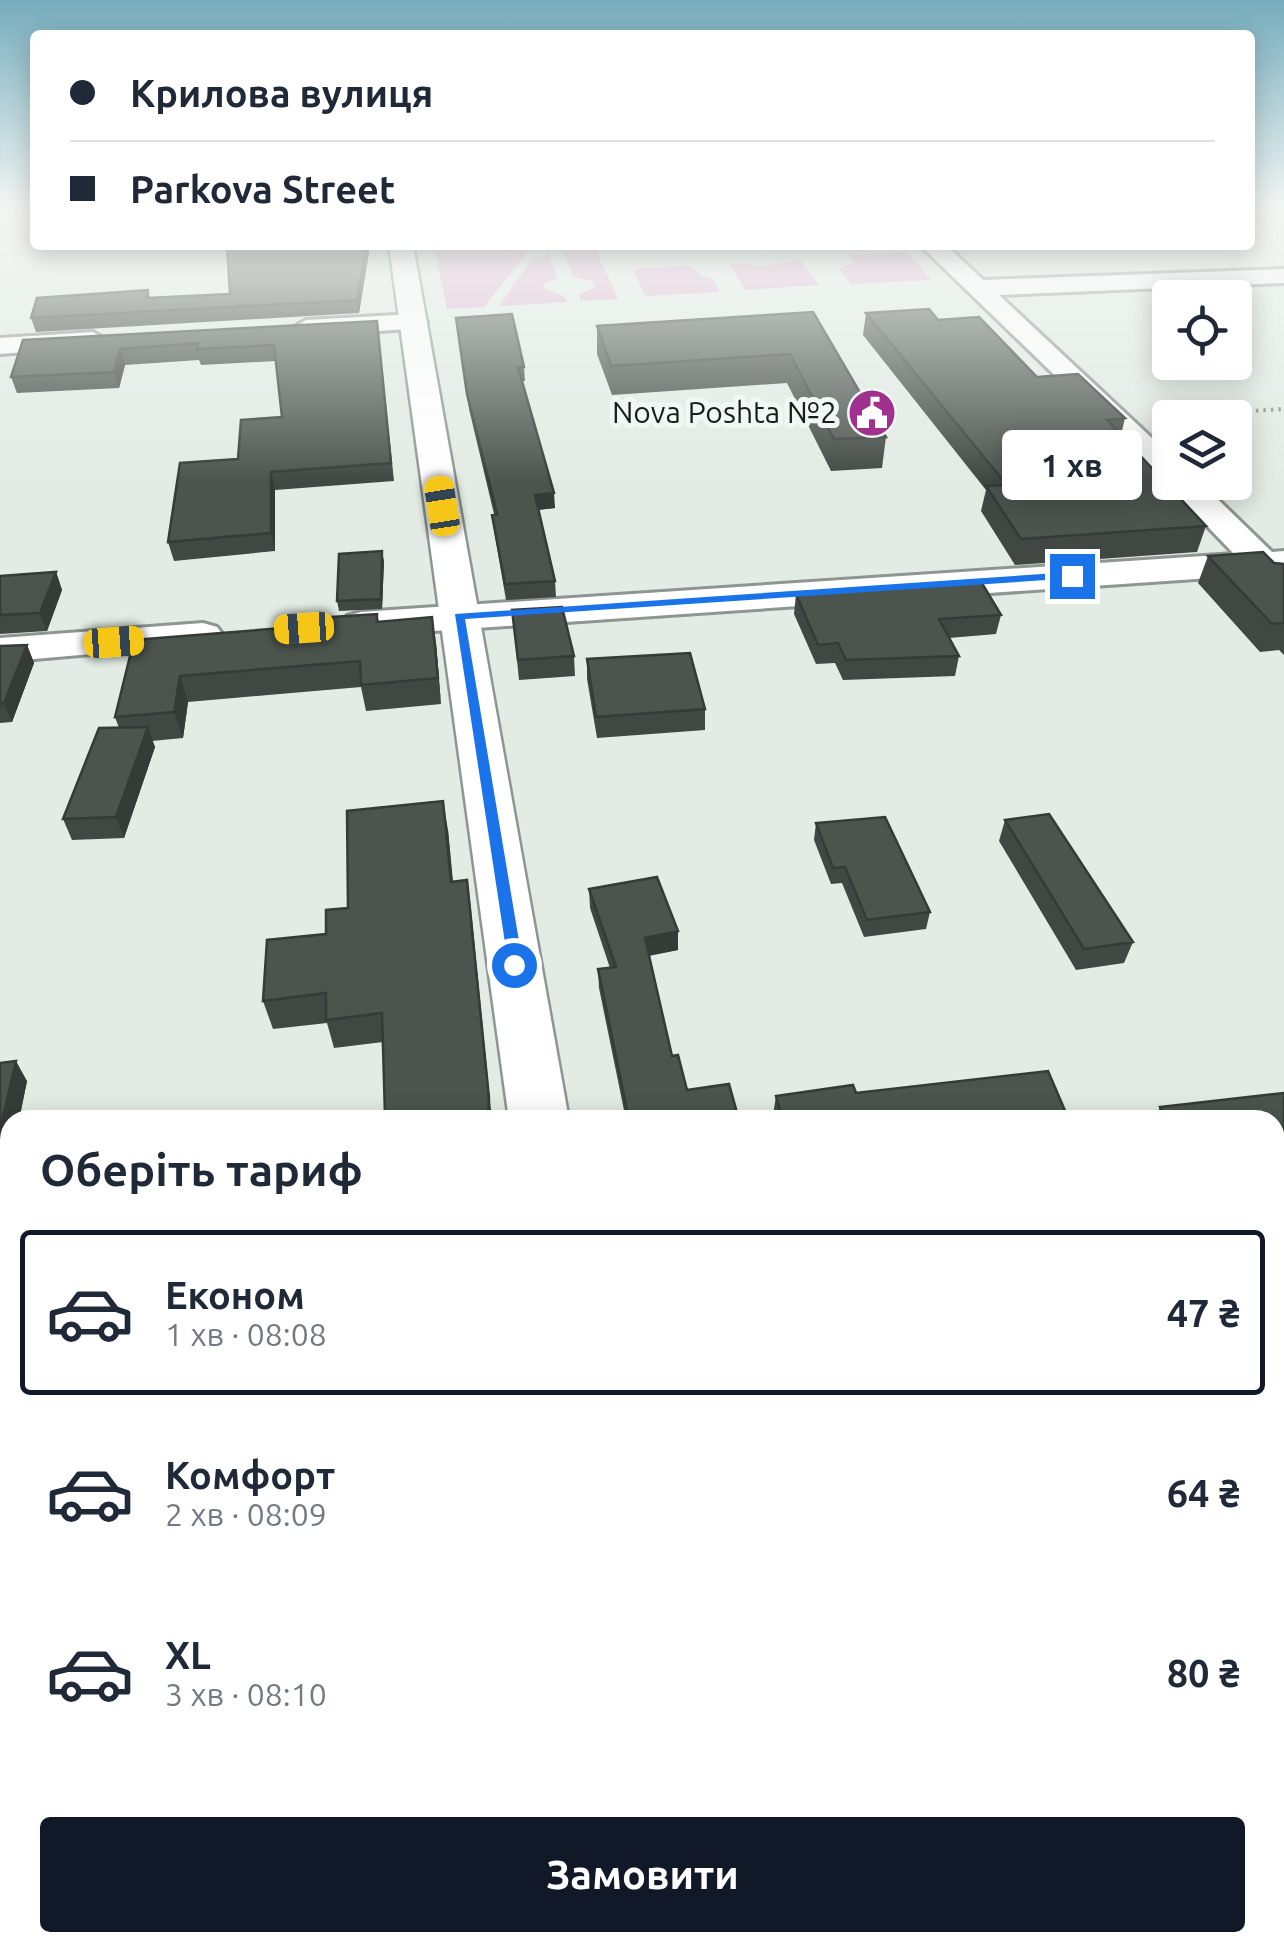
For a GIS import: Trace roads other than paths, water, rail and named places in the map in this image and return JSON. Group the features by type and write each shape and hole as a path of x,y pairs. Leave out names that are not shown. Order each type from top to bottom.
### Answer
{"street":[{"path":"411,300 537,1110"},
{"path":"990,300 1152,456"},
{"path":"282,329 414,322"},
{"path":"0,346 112,339"},
{"path":"1200,500 1277,570"},
{"path":"318,627 1277,570"},
{"path":"0,650 239,633"}],"place":[{"name":"Nova Poshta №2","path":"872,413"}]}
